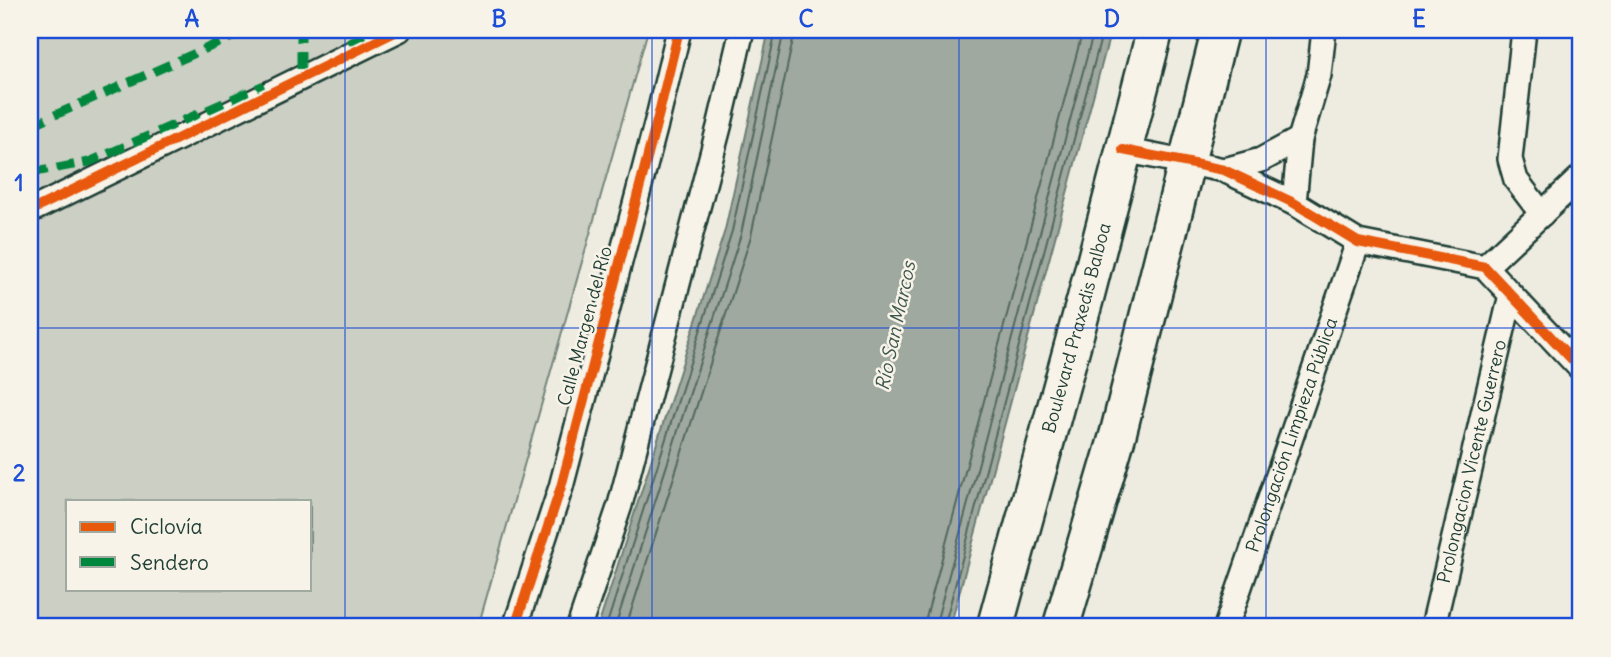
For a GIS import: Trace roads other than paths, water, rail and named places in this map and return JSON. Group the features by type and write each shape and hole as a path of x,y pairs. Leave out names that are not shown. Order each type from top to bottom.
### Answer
{"main road":[{"name":"Boulevard Praxedis Balboa","path":"995,627 1085,300 1155,30"},
{"path":"1061,627 1118,434 1220,30"}],"street":[{"path":"30,211 399,30"},
{"name":"Calle Margen del Río","path":"515,627 561,487 679,30"},
{"path":"579,627 620,505 742,30"},
{"path":"1294,203 1300,139 1319,75 1324,30"},
{"path":"1524,30 1510,159 1516,180 1542,214"},
{"path":"1224,170 1261,160 1300,139"},
{"path":"1123,150 1224,170 1294,203 1358,242 1485,267 1581,369"},
{"path":"1485,267 1581,177"},
{"name":"Prolongación Limpieza Pública","path":"1226,627 1358,242"},
{"name":"Prolongacion Vicente Guerrero","path":"1433,627 1511,295"}],"water":[{"name":"Río San Marcos","path":"769,30 1111,30 950,627 598,627 725,230"}]}
